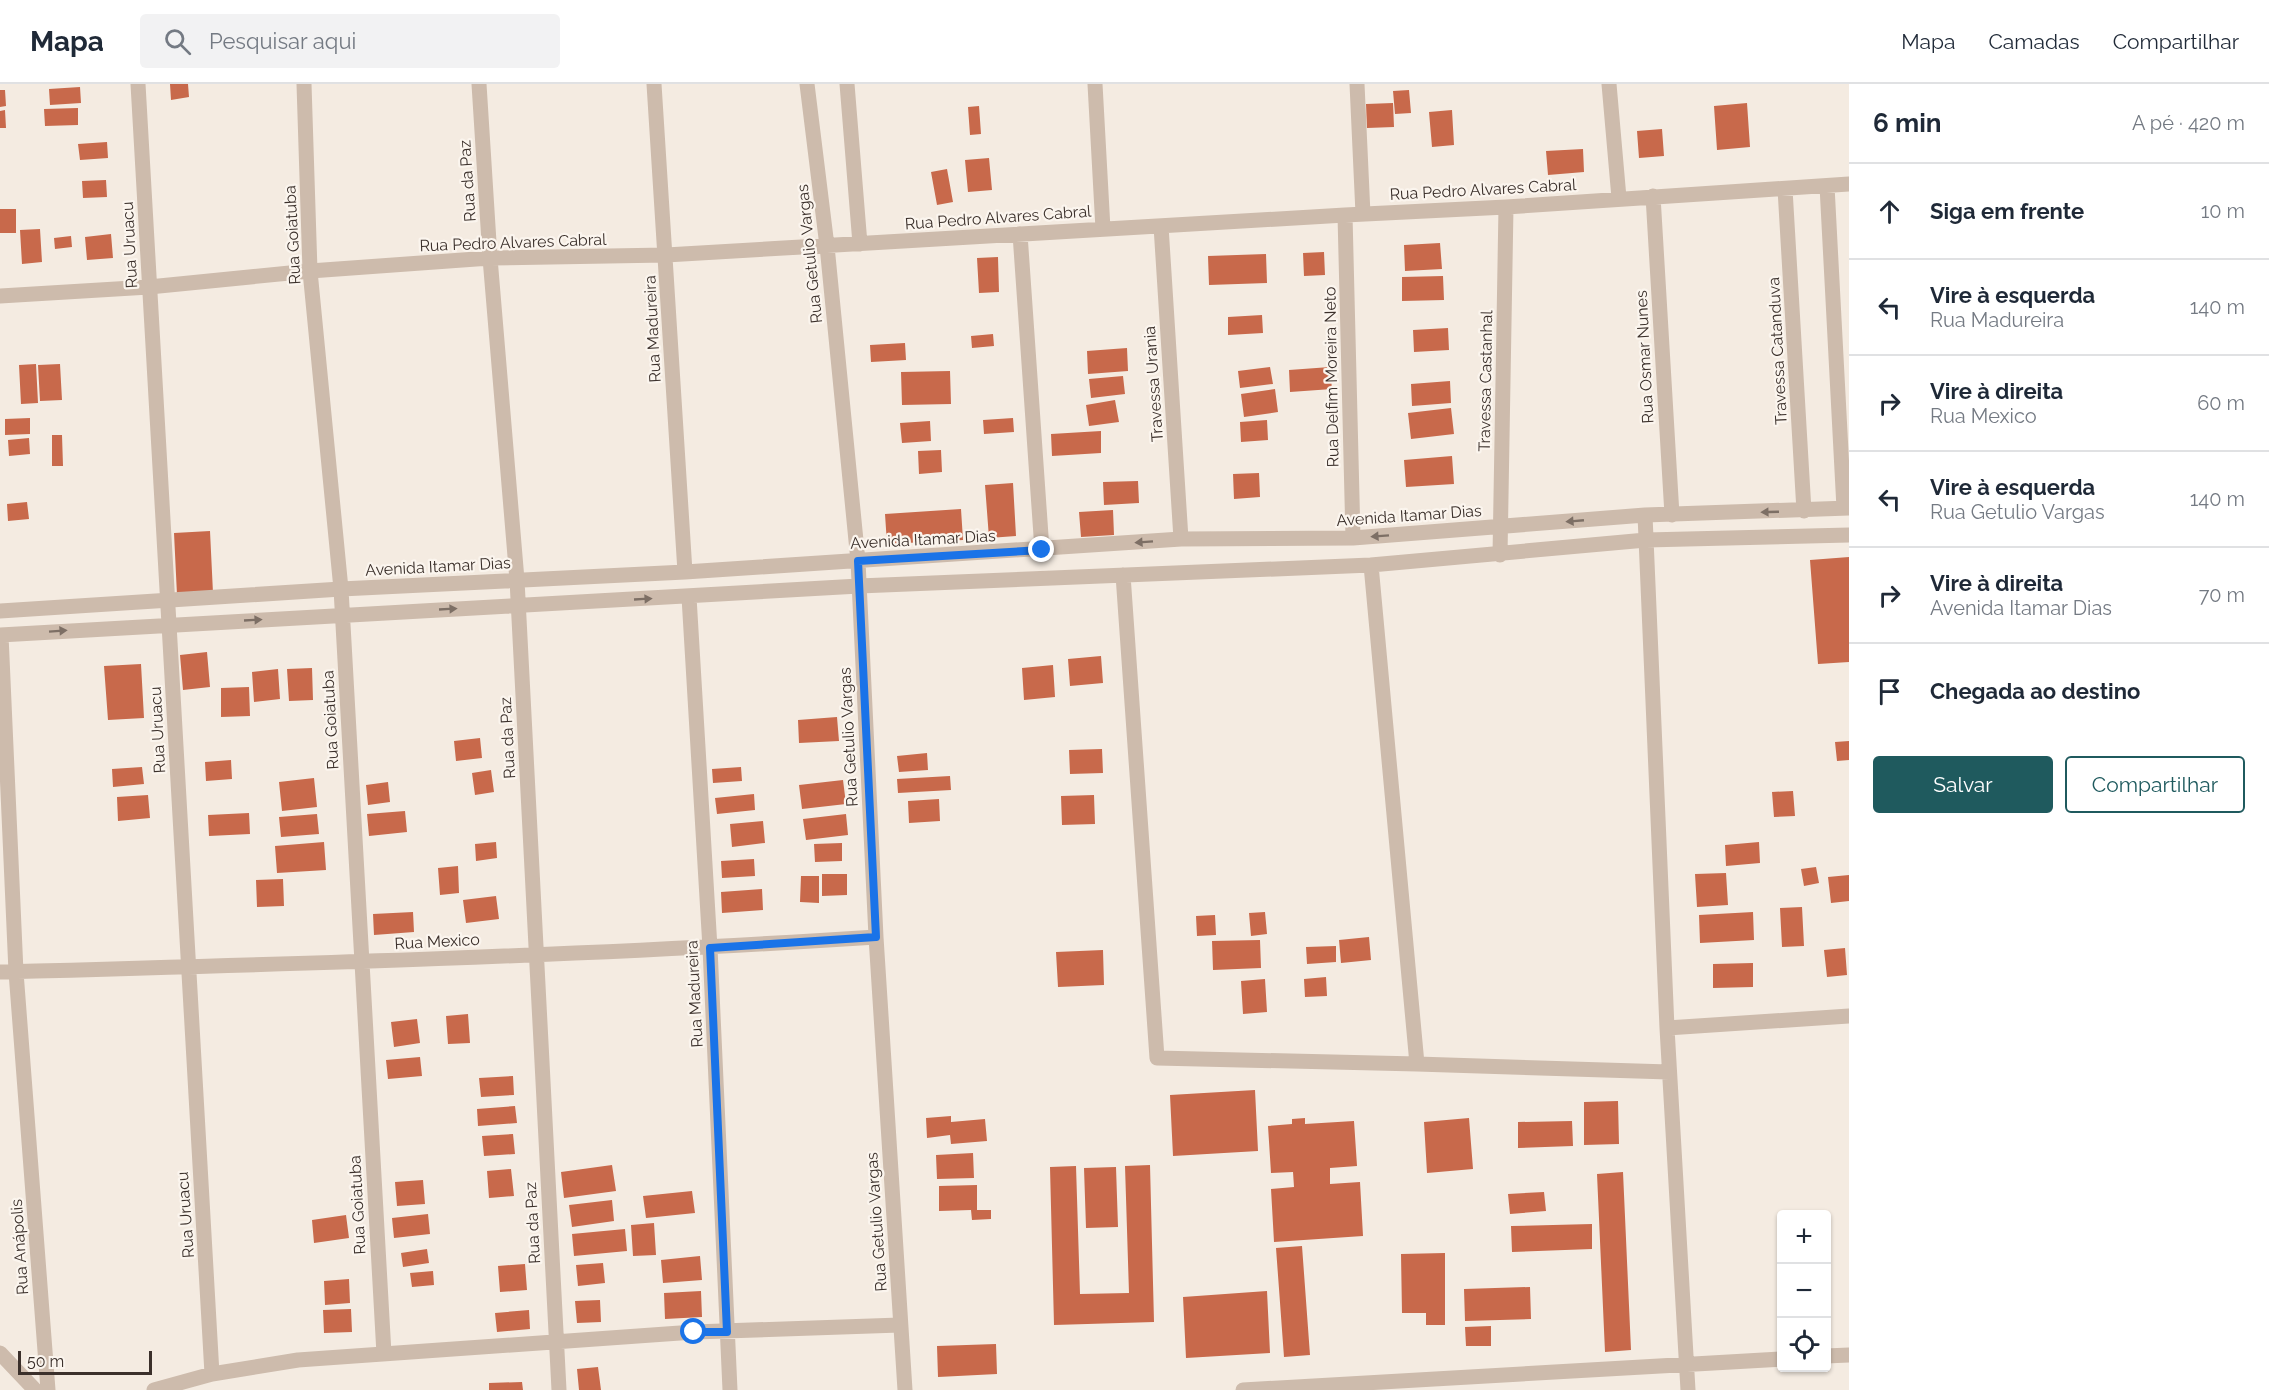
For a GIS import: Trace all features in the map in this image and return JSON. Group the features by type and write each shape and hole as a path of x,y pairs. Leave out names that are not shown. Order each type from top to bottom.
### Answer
{"street":[{"name":"Rua Uruacu","path":"138,84 212,1374"},
{"name":"Rua Goiatuba","path":"304,84 310,271 341,589 360,963 384,1354"},
{"name":"Rua da Paz","path":"480,84 490,258 519,606 559,1390"},
{"name":"Rua Madureira","path":"654,84 685,572"},
{"name":"Rua Getulio Vargas","path":"807,84 827,246 858,561 876,937 905,1390"},
{"path":"847,84 860,244"},
{"path":"1095,84 1103,229"},
{"path":"1357,84 1362,214"},
{"path":"1609,84 1619,198"},
{"name":"Rua Pedro Alvares Cabral","path":"0,296 490,258 666,255 1506,207 1849,184"},
{"path":"1827,186 1846,508"},
{"name":"Travessa Catanduva","path":"1785,189 1804,511"},
{"name":"Rua Osmar Nunes","path":"1653,196 1672,515"},
{"name":"Travessa Castanhal","path":"1500,555 1506,207"},
{"name":"Rua Delfim Moreira Neto","path":"1345,215 1353,538"},
{"name":"Travessa Urania","path":"1161,226 1181,540"},
{"path":"1020,234 1042,550"},
{"name":"Avenida Itamar Dias","path":"0,610 341,589 685,572 1181,540 1353,538 1645,515 1846,508"},
{"path":"1645,515 1669,1072 1688,1390"},
{"path":"1,635 859,586 1371,565 1646,540 1849,535"},
{"path":"1371,565 1417,1064"},
{"path":"1123,575 1157,1058 1669,1072"},
{"name":"Rua Madureira","path":"689,597 710,948 730,1390"},
{"name":"Rua Anápolis","path":"1,635 8,972 48,1390"},
{"name":"Rua Mexico","path":"8,972 360,963 710,948 876,937"},
{"path":"1667,1029 1849,1017"},
{"path":"154,1390 212,1374 298,1360 694,1332 900,1325"},
{"path":"0,1353 35,1390"},
{"path":"1831,1356 1849,1355"},
{"path":"1244,1390 1425,1385 1686,1364 1777,1359"}],"building":[{"path":"170,84 188,84 189,97 171,100"},
{"path":"80,87 81,103 50,105 49,89"},
{"path":"0,90 5,90 6,106 0,107"},
{"path":"1409,90 1411,113 1395,114 1393,91"},
{"path":"1393,103 1394,127 1367,128 1366,104"},
{"path":"1747,103 1750,147 1717,150 1714,106"},
{"path":"979,106 981,134 970,135 968,107"},
{"path":"78,108 78,125 45,126 44,109"},
{"path":"5,110 6,128 0,128 0,111"},
{"path":"1452,110 1454,145 1432,147 1429,112"},
{"path":"1662,129 1664,156 1639,158 1637,131"},
{"path":"107,142 108,158 80,160 78,144"},
{"path":"1583,149 1584,172 1548,175 1546,151"},
{"path":"989,158 992,190 968,192 965,160"},
{"path":"947,169 953,202 937,205 931,172"},
{"path":"106,180 107,197 83,198 82,181"},
{"path":"0,209 16,209 16,233 0,233"},
{"path":"40,229 42,262 22,264 20,230"},
{"path":"111,234 113,258 87,260 85,237"},
{"path":"71,236 72,247 55,249 54,238"},
{"path":"1440,243 1442,269 1405,271 1404,245"},
{"path":"1324,252 1325,275 1304,276 1303,253"},
{"path":"1266,254 1267,283 1209,285 1208,256"},
{"path":"998,257 999,292 979,293 977,258"},
{"path":"1443,276 1444,300 1402,301 1402,277"},
{"path":"1262,315 1263,333 1228,335 1228,317"},
{"path":"1448,328 1449,350 1414,352 1413,330"},
{"path":"993,334 994,346 972,348 971,336"},
{"path":"905,343 906,360 871,362 870,345"},
{"path":"1127,348 1128,371 1088,374 1087,351"},
{"path":"36,364 38,403 21,404 19,365"},
{"path":"60,364 62,400 40,401 38,365"},
{"path":"1270,367 1273,384 1240,388 1238,371"},
{"path":"1330,367 1332,389 1290,392 1289,370"},
{"path":"950,371 951,404 902,405 901,372"},
{"path":"1123,376 1125,394 1091,398 1089,379"},
{"path":"1450,381 1451,403 1412,406 1411,384"},
{"path":"1275,389 1278,412 1244,417 1241,394"},
{"path":"1115,400 1119,422 1089,426 1086,405"},
{"path":"1451,408 1454,434 1411,439 1408,413"},
{"path":"30,418 30,434 5,435 5,419"},
{"path":"1013,418 1014,432 984,434 983,420"},
{"path":"1267,420 1268,440 1241,442 1240,422"},
{"path":"930,421 931,441 902,443 900,423"},
{"path":"1101,431 1101,453 1052,456 1051,434"},
{"path":"52,435 62,435 63,466 52,466"},
{"path":"29,438 30,454 9,456 8,440"},
{"path":"941,450 942,472 919,474 918,451"},
{"path":"1452,456 1454,484 1406,487 1404,460"},
{"path":"1259,473 1260,497 1234,499 1233,474"},
{"path":"1138,481 1139,503 1104,505 1103,482"},
{"path":"1013,483 1016,536 989,538 985,485"},
{"path":"27,502 29,519 8,521 7,504"},
{"path":"961,509 963,540 887,544 885,514"},
{"path":"1113,510 1114,535 1081,537 1079,512"},
{"path":"210,531 213,593 177,595 174,533"},
{"path":"1849,557 1849,662 1818,664 1810,560"},
{"path":"207,652 210,687 183,690 180,655"},
{"path":"1101,656 1103,683 1070,686 1068,659"},
{"path":"141,664 144,718 108,720 104,666"},
{"path":"1053,665 1055,697 1024,700 1022,668"},
{"path":"312,668 313,700 289,701 287,669"},
{"path":"278,669 280,699 254,702 252,672"},
{"path":"249,687 250,716 221,717 221,688"},
{"path":"837,717 839,741 799,743 798,720"},
{"path":"480,738 482,758 456,761 454,741"},
{"path":"1849,741 1849,760 1837,761 1835,742"},
{"path":"1102,749 1103,773 1070,774 1069,750"},
{"path":"927,753 928,770 899,772 897,756"},
{"path":"231,760 232,779 206,781 205,762"},
{"path":"142,767 144,784 113,787 112,769"},
{"path":"741,767 742,781 713,783 712,769"},
{"path":"491,770 494,792 475,795 472,773"},
{"path":"950,776 951,790 898,793 897,779"},
{"path":"314,778 317,807 282,811 279,782"},
{"path":"843,780 846,804 802,809 799,785"},
{"path":"388,782 390,802 368,805 366,785"},
{"path":"1793,791 1795,816 1774,817 1772,792"},
{"path":"754,794 755,810 717,814 715,798"},
{"path":"148,795 150,818 118,821 117,797"},
{"path":"1094,795 1095,824 1062,825 1061,796"},
{"path":"939,799 940,821 909,823 908,801"},
{"path":"405,811 407,832 369,836 367,814"},
{"path":"249,813 250,834 209,836 208,815"},
{"path":"317,814 319,834 281,837 279,817"},
{"path":"846,814 848,835 806,840 803,819"},
{"path":"763,821 765,843 732,847 730,824"},
{"path":"324,842 326,870 277,873 275,846"},
{"path":"496,842 497,858 476,861 475,844"},
{"path":"1759,842 1760,863 1726,866 1725,845"},
{"path":"842,843 842,861 815,862 814,844"},
{"path":"754,859 755,876 722,878 721,861"},
{"path":"458,866 459,893 440,895 438,868"},
{"path":"1816,867 1819,883 1804,886 1801,869"},
{"path":"1726,873 1728,905 1697,907 1695,874"},
{"path":"822,874 847,874 847,895 822,896"},
{"path":"1849,875 1849,901 1831,903 1828,877"},
{"path":"801,876 819,876 819,903 800,902"},
{"path":"283,879 284,906 257,907 256,880"},
{"path":"762,889 763,910 722,913 721,892"},
{"path":"496,896 499,919 466,923 463,900"},
{"path":"1802,907 1804,946 1782,947 1780,908"},
{"path":"413,912 414,932 374,935 373,914"},
{"path":"1265,912 1267,934 1251,936 1249,913"},
{"path":"1753,912 1754,940 1700,943 1699,915"},
{"path":"1215,915 1216,935 1197,936 1196,916"},
{"path":"1369,937 1371,960 1341,963 1339,940"},
{"path":"1260,940 1261,968 1213,970 1212,941"},
{"path":"1336,946 1336,962 1307,964 1306,947"},
{"path":"1845,948 1847,975 1827,977 1824,950"},
{"path":"1103,950 1104,985 1058,987 1056,952"},
{"path":"1753,963 1753,987 1713,988 1713,964"},
{"path":"1326,977 1327,996 1305,997 1304,979"},
{"path":"1265,979 1267,1012 1243,1014 1241,981"},
{"path":"468,1014 470,1043 448,1044 446,1016"},
{"path":"417,1019 420,1043 394,1047 391,1022"},
{"path":"420,1057 422,1076 388,1079 386,1060"},
{"path":"513,1076 514,1095 481,1097 479,1078"},
{"path":"1255,1090 1258,1151 1173,1156 1170,1095"},
{"path":"1618,1101 1619,1144 1584,1145 1584,1102"},
{"path":"515,1106 517,1123 478,1126 477,1109"},
{"path":"951,1116 951,1122 985,1119 987,1141 951,1144 950,1135 927,1138 926,1118"},
{"path":"1305,1118 1305,1124 1354,1121 1357,1166 1330,1168 1330,1184 1360,1182 1363,1236 1274,1242 1271,1189 1294,1187 1293,1172 1271,1173 1268,1126 1292,1124 1292,1119"},
{"path":"1469,1118 1473,1169 1427,1173 1424,1122"},
{"path":"1572,1121 1573,1146 1518,1148 1518,1122"},
{"path":"513,1134 515,1154 484,1156 482,1136"},
{"path":"973,1153 974,1178 937,1179 936,1155"},
{"path":"612,1165 616,1191 564,1198 561,1172"},
{"path":"1150,1165 1154,1322 1054,1325 1050,1167 1076,1166 1080,1294 1129,1293 1125,1166"},
{"path":"1116,1167 1118,1227 1086,1228 1084,1168"},
{"path":"511,1169 514,1196 489,1198 487,1171"},
{"path":"1623,1172 1631,1350 1605,1352 1597,1174"},
{"path":"423,1180 425,1204 397,1206 395,1182"},
{"path":"977,1185 977,1210 991,1210 991,1219 972,1220 971,1210 939,1211 939,1186"},
{"path":"692,1191 695,1213 646,1218 643,1196"},
{"path":"1544,1192 1546,1211 1510,1214 1508,1194"},
{"path":"612,1200 614,1221 572,1227 569,1205"},
{"path":"428,1214 430,1234 394,1238 392,1218"},
{"path":"346,1215 349,1238 314,1243 312,1220"},
{"path":"654,1223 656,1255 633,1256 631,1225"},
{"path":"1592,1224 1592,1249 1512,1252 1511,1226"},
{"path":"625,1229 627,1251 574,1256 572,1234"},
{"path":"1302,1246 1310,1355 1284,1357 1276,1248"},
{"path":"427,1249 429,1263 403,1267 401,1253"},
{"path":"1445,1253 1445,1325 1426,1325 1426,1313 1402,1313 1401,1254"},
{"path":"700,1256 702,1280 663,1283 661,1260"},
{"path":"603,1263 605,1283 578,1286 576,1265"},
{"path":"525,1264 527,1290 500,1292 498,1266"},
{"path":"433,1271 434,1285 412,1287 410,1273"},
{"path":"349,1279 350,1303 325,1305 324,1281"},
{"path":"1530,1287 1531,1319 1465,1321 1464,1289"},
{"path":"701,1291 702,1317 665,1319 664,1293"},
{"path":"1267,1291 1270,1353 1186,1358 1183,1297"},
{"path":"600,1300 601,1322 577,1323 575,1301"},
{"path":"351,1309 352,1332 324,1333 323,1310"},
{"path":"529,1310 530,1329 497,1332 495,1313"},
{"path":"1491,1326 1491,1346 1466,1346 1465,1327"},
{"path":"996,1344 997,1374 938,1377 937,1346"},
{"path":"598,1367 601,1390 579,1390 577,1369"},
{"path":"522,1382 523,1390 489,1390 489,1383"}],"route":[{"path":"694,1332 727,1332 710,948 876,937 858,561 1042,550"}]}
